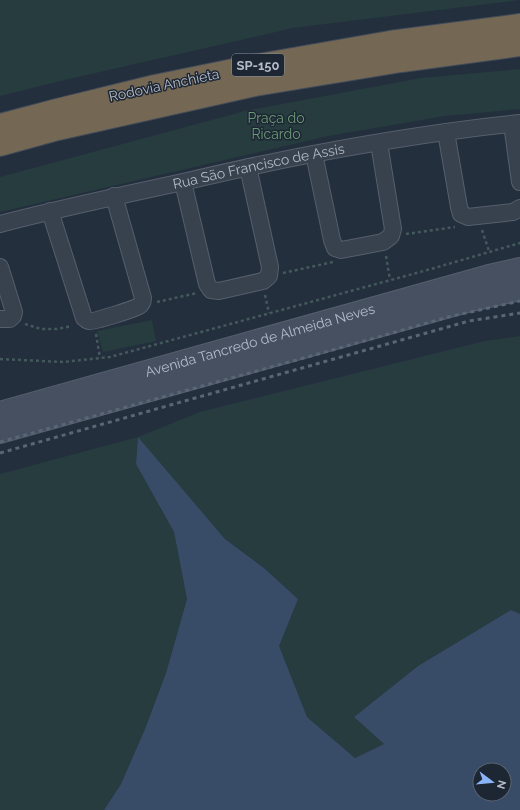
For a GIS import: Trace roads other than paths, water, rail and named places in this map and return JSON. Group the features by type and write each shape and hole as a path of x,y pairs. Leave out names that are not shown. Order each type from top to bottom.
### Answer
{"highway":[{"name":"Rodovia Anchieta","path":"0,125 156,86 253,66 390,42 520,25"},
{"name":"Rodovia Anchieta","path":"0,145 58,129 255,86 401,61 520,45"}],"main road":[{"name":"Avenida Tancredo de Almeida Neves","path":"0,413 489,276 520,269"},
{"name":"Avenida Tancredo de Almeida Neves","path":"0,432 463,302 520,289"}],"street":[{"name":"Rua São Francisco de Assis","path":"0,224 114,196 314,154 446,132 516,123"},
{"path":"516,123 520,182"},
{"path":"446,132 461,214 468,217 513,212 520,208"},
{"path":"314,154 332,240 335,248 341,250 387,239 394,229 379,143"},
{"path":"183,182 207,284 211,290 219,291 241,286 262,281 269,276 270,267 248,167"},
{"path":"50,211 84,318 91,321 116,315 139,306 142,303 143,298 114,196"},
{"path":"0,267 14,312 13,316 5,319"}],"water":[{"path":"138,437 225,539 264,568 298,599 279,646 307,717 355,758 384,744 354,717 418,666 511,610 520,614 520,810 104,810 121,784 145,729 166,673 187,599 174,532 136,464"}],"railway":[{"path":"0,442 448,317 520,301"},
{"path":"0,453 469,321 520,313"}],"park label":[{"name":"Praça do Ricardo","path":"276,126"}]}
